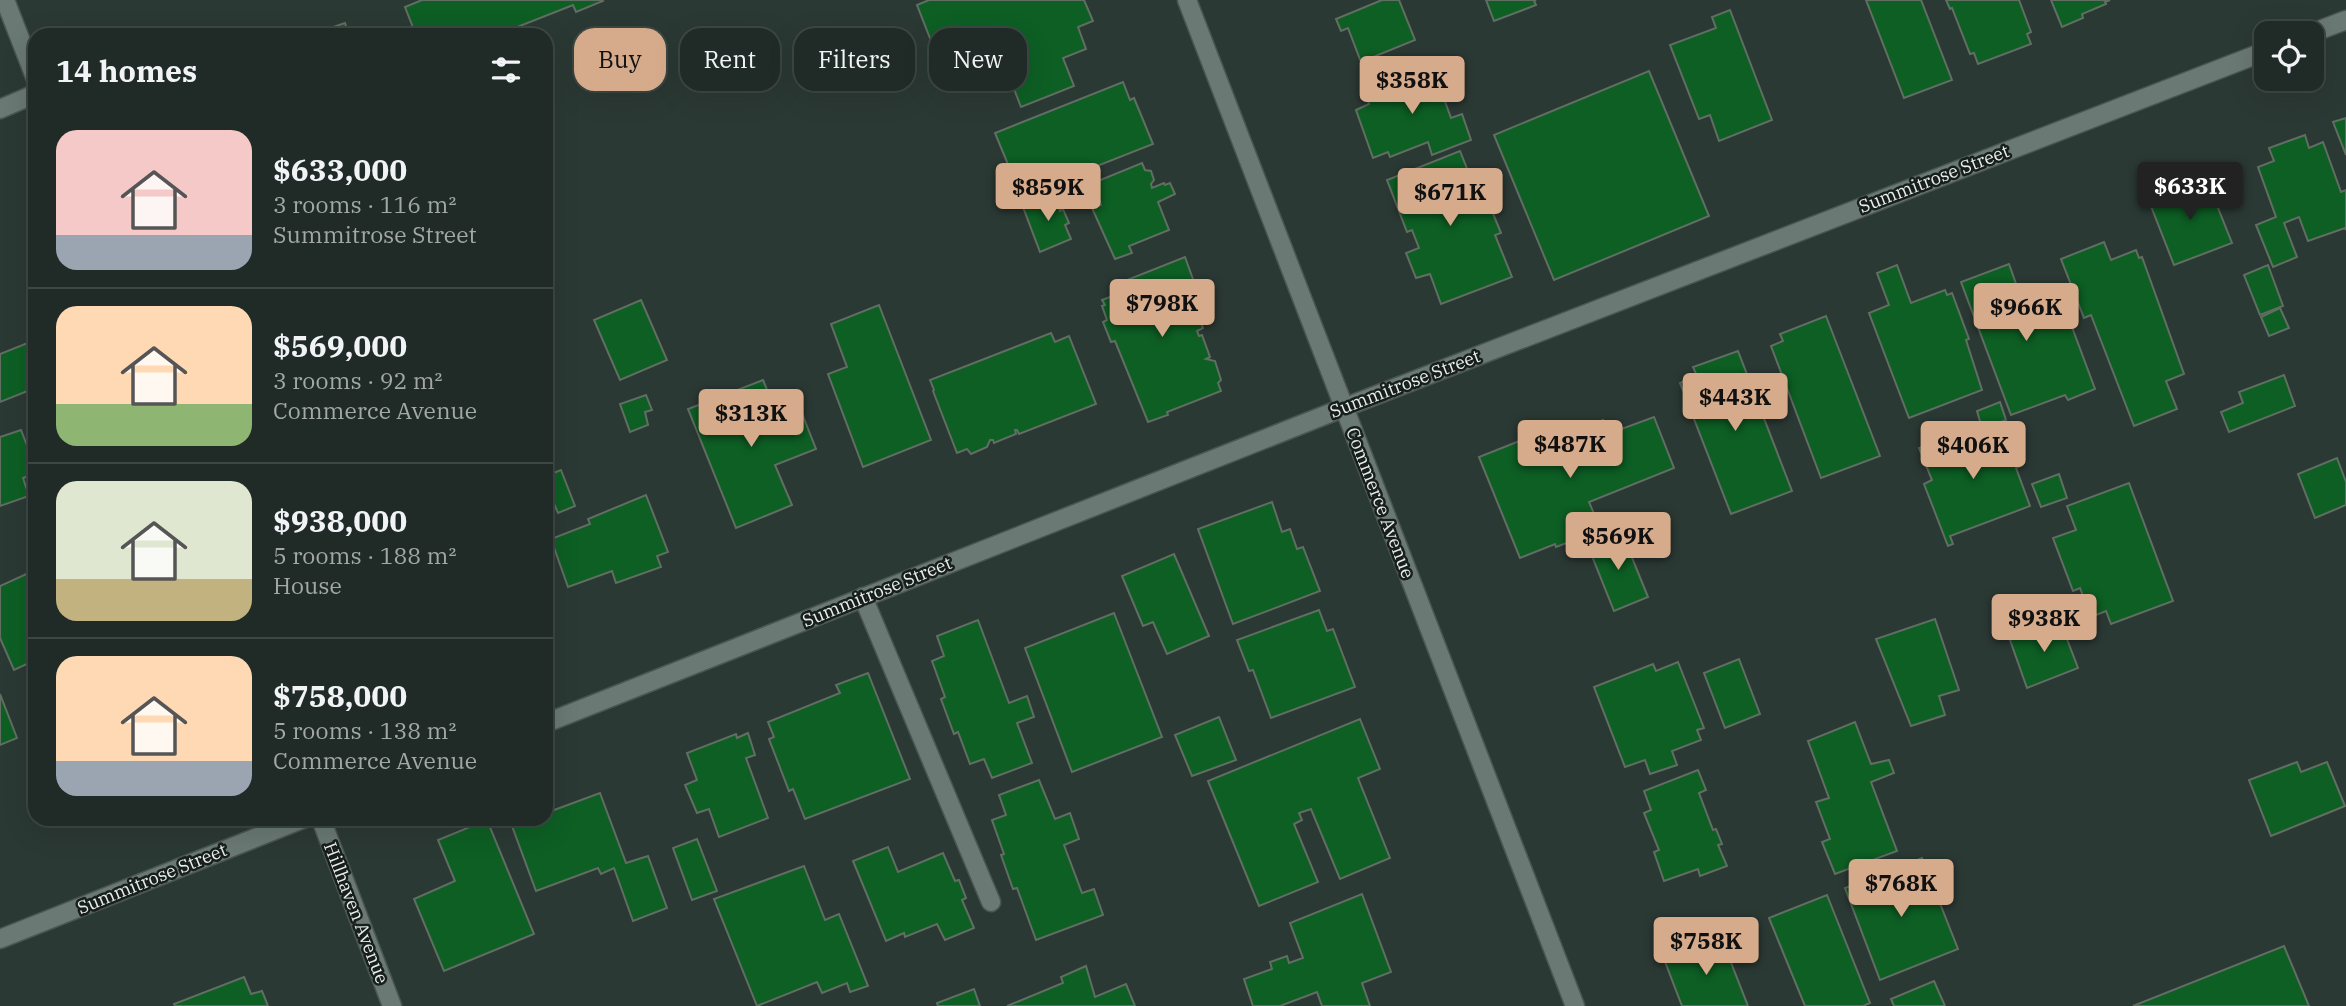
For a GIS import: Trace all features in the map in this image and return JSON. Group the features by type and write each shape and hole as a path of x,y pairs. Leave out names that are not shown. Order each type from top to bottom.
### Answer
{"street":[{"path":"5,0 28,59"},
{"name":"Commerce Avenue","path":"1187,0 1575,1006"},
{"path":"2324,28 2346,20"},
{"name":"Summitrose Street","path":"553,720 1343,408 2254,56"},
{"path":"0,109 28,97"},
{"path":"863,597 992,902"},
{"name":"Summitrose Street","path":"0,939 285,826"},
{"name":"Hillhaven Avenue","path":"324,826 392,1006"}],"building":[{"path":"422,0 603,1 576,12 573,5 515,28 413,28 405,7"},
{"path":"929,0 1084,0 1093,21 1078,27 1086,49 1063,58 1074,86 1021,107 1015,91 1027,91 1027,28 929,28 929,36 917,5"},
{"path":"1382,0 1399,0 1415,40 1361,62 1348,28 1341,31 1336,19"},
{"path":"1486,0 1536,0 1536,5 1494,21"},
{"path":"1866,0 1921,0 1952,80 1904,98"},
{"path":"1946,0 2019,0 2031,32 2027,34 2031,44 1978,64 1974,53 1970,54 1952,8 1950,9"},
{"path":"2051,0 2110,0 2082,14 2083,18 2062,27"},
{"path":"1730,10 1772,120 1719,141 1710,115 1699,119 1670,45 1716,28 1712,17"},
{"path":"345,23 347,28 330,28"},
{"path":"1431,62 1432,67 1439,65 1444,80 1438,82 1451,118 1462,114 1471,140 1432,155 1428,142 1390,157 1388,152 1373,158 1356,110 1369,104 1368,100 1399,89 1395,76"},
{"path":"1649,71 1709,216 1554,280 1494,135"},
{"path":"1123,82 1130,100 1134,98 1153,144 1021,196 995,133"},
{"path":"2346,118 2346,155 2333,122"},
{"path":"2305,135 2309,148 2323,142 2341,192 2346,190 2346,230 2345,228 2308,241 2299,217 2284,223 2297,257 2273,267 2256,225 2276,217 2258,167 2274,161 2269,148"},
{"path":"1460,151 1478,196 1485,194 1501,233 1495,235 1512,277 1441,304 1430,274 1416,278 1406,253 1419,248 1412,230 1407,232 1387,180"},
{"path":"1142,163 1145,170 1151,171 1154,180 1152,188 1170,183 1175,194 1158,202 1169,230 1129,246 1132,253 1115,259 1092,208 1101,205 1093,183"},
{"path":"2206,178 2232,243 2174,265 2149,201"},
{"path":"1054,196 1069,223 1065,225 1071,239 1040,252 1023,207"},
{"path":"2104,242 2111,260 2136,250 2139,258 2142,257 2184,374 2166,381 2177,409 2134,426 2091,315 2084,318 2061,259"},
{"path":"1185,257 1203,307 1196,309 1203,328 1197,331 1199,336 1202,335 1210,357 1206,359 1215,361 1221,380 1218,383 1221,391 1148,422 1115,341 1111,342 1103,322 1107,320 1102,300 1131,289 1127,280"},
{"path":"2009,264 2025,309 2036,305 2039,311 2063,303 2095,389 2068,400 2065,395 2011,415 1961,282"},
{"path":"1897,265 1911,303 1945,290 1947,295 1952,293 1969,339 1966,340 1982,390 1909,418 1869,313 1889,305 1877,273"},
{"path":"2268,265 2283,306 2260,315 2244,275"},
{"path":"641,300 667,360 620,380 594,320"},
{"path":"879,305 931,440 863,467 828,374 847,367 831,324"},
{"path":"2280,308 2289,328 2269,336 2261,317"},
{"path":"1826,316 1880,456 1821,478 1771,346 1783,341 1780,334"},
{"path":"1051,333 1055,342 1069,336 1096,404 1019,434 1015,430 1016,434 994,443 990,440 987,447 971,454 967,449 957,453 930,380"},
{"path":"28,343 28,391 0,402 0,354"},
{"path":"1738,351 1792,491 1731,514 1680,383 1697,376 1693,367"},
{"path":"2284,375 2295,406 2229,432 2221,412 2243,403 2239,392"},
{"path":"763,380 777,414 799,406 816,449 775,465 792,505 736,528 688,409"},
{"path":"646,395 652,410 645,412 648,425 630,432 620,404"},
{"path":"2000,402 2006,420 1998,423 2000,428 1988,431 1987,428 1982,428 1977,411"},
{"path":"1654,417 1674,468 1589,502 1601,530 1520,558 1479,457 1532,436 1536,447 1603,420 1608,434"},
{"path":"1972,428 1981,440 2007,431 2020,466 2016,468 2030,506 1950,536 1953,544 1948,546 1924,484 1932,480 1919,448"},
{"path":"21,430 28,448 28,476 23,478 28,496 0,506 0,437"},
{"path":"2337,458 2346,482 2346,505 2315,518 2298,474"},
{"path":"561,470 575,506 558,513 553,501 553,473"},
{"path":"2059,474 2067,498 2041,507 2032,484"},
{"path":"2129,483 2173,601 2111,624 2106,611 2091,617 2080,588 2073,591 2053,538 2076,530 2067,506"},
{"path":"646,495 668,552 657,556 661,567 616,583 612,571 568,587 553,538 590,524 588,519"},
{"path":"1272,502 1282,532 1290,529 1297,549 1303,547 1320,591 1233,624 1198,529"},
{"path":"1622,533 1648,597 1614,611 1588,546"},
{"path":"1174,554 1209,636 1167,654 1153,622 1143,626 1122,576"},
{"path":"28,573 28,663 14,670 0,638 0,586"},
{"path":"1319,610 1327,631 1333,629 1355,687 1271,718 1253,670 1249,671 1237,640"},
{"path":"1114,613 1162,737 1072,772 1025,648"},
{"path":"1935,619 1959,690 1939,696 1945,715 1911,726 1876,639"},
{"path":"978,620 1009,703 1027,696 1034,717 1017,723 1032,763 992,778 984,759 970,764 958,732 954,734 941,699 945,697 932,661 944,656 937,636"},
{"path":"2060,621 2078,668 2027,688 2010,640"},
{"path":"1739,659 1760,714 1725,728 1704,673"},
{"path":"1678,662 1704,728 1697,730 1701,740 1672,751 1677,765 1650,774 1645,760 1625,767 1594,687 1653,664 1656,671"},
{"path":"868,673 910,779 805,819 793,789 789,791 769,739 774,737 768,722 840,693 836,685"},
{"path":"0,694 17,738 0,745"},
{"path":"1219,717 1236,760 1192,776 1175,735"},
{"path":"1360,719 1380,769 1358,778 1390,858 1340,879 1311,809 1299,813 1302,820 1294,824 1318,882 1259,906 1208,781"},
{"path":"1855,722 1871,764 1889,760 1894,773 1871,782 1897,851 1835,874 1822,842 1830,839 1816,802 1829,798 1808,741"},
{"path":"748,733 755,755 746,758 768,818 719,837 709,809 697,813 685,785 697,780 687,753 736,734 737,738"},
{"path":"2297,762 2301,772 2327,762 2345,806 2271,836 2249,780"},
{"path":"1698,770 1706,790 1699,793 1713,830 1716,829 1722,844 1718,845 1727,866 1700,876 1698,869 1664,881 1654,852 1659,850 1644,813 1651,810 1644,791"},
{"path":"1039,780 1055,819 1070,813 1079,839 1064,845 1082,893 1094,889 1103,915 1036,940 1017,888 1013,889 992,820 1006,815 999,795"},
{"path":"600,793 626,863 648,856 667,908 633,921 614,868 601,874 598,868 536,891 512,826 553,826 553,810"},
{"path":"472,826 489,826 534,934 444,971 414,899 455,881 438,840"},
{"path":"697,839 717,891 692,900 673,848"},
{"path":"888,847 898,872 943,853 955,881 959,880 966,898 962,900 974,928 945,940 937,924 905,937 904,933 886,941 853,861"},
{"path":"1922,858 1958,949 1880,980 1845,888"},
{"path":"804,866 825,920 839,914 868,986 850,992 847,983 822,993 817,982 757,1006 714,899"},
{"path":"1362,894 1391,972 1362,983 1370,1006 1322,1006 1317,992 1280,1006 1253,1006 1244,979 1272,969 1270,962 1287,956 1289,963 1303,958 1290,923"},
{"path":"1827,895 1870,1003 1863,1006 1805,1006 1769,918"},
{"path":"1721,937 1748,1006 1682,1006 1664,959"},
{"path":"2284,946 2309,1006 2133,1006"},
{"path":"1086,966 1095,997 1126,984 1135,1006 1007,1006 1063,983 1061,977"},
{"path":"244,977 251,994 262,991 268,1006 174,1004"},
{"path":"1934,981 1945,1006 1894,1006 1891,999"},
{"path":"974,989 980,1006 938,1006 937,1003"}]}
